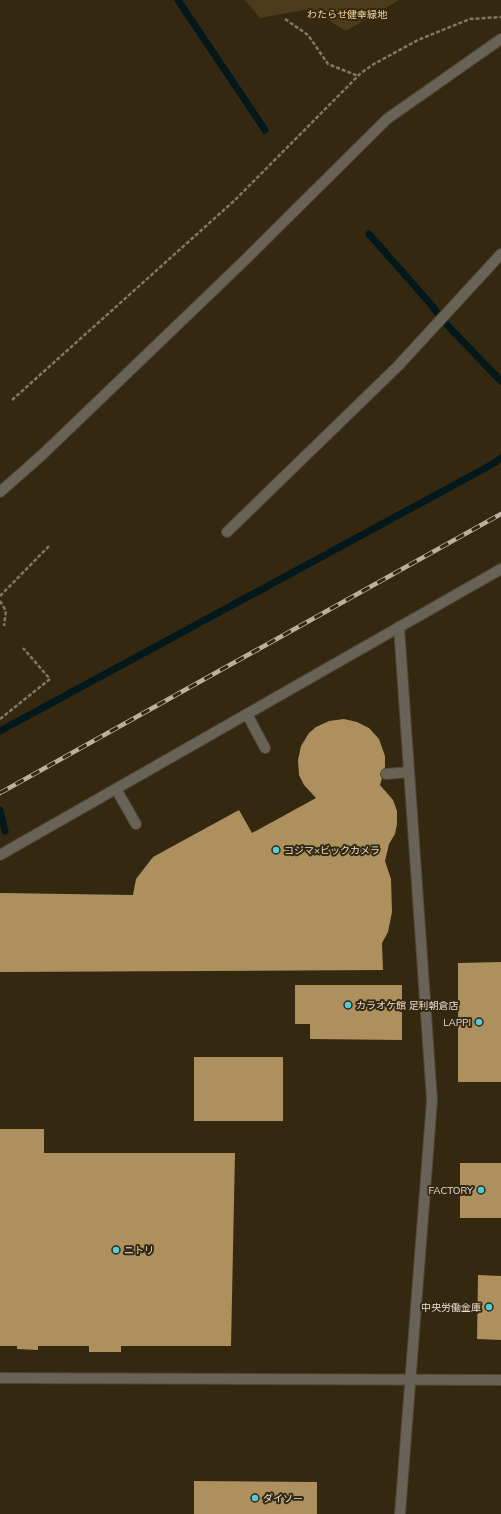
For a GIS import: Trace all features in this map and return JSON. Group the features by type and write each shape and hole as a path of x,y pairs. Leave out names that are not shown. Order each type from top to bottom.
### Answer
{"street":[{"path":"0,492 42,455 227,277 387,119 501,39"},
{"path":"227,532 398,366 501,254"},
{"path":"0,855 501,569"},
{"path":"399,627 432,1100 400,1514"},
{"path":"247,714 265,748"},
{"path":"386,774 409,772"},
{"path":"116,789 136,824"},
{"path":"0,1378 501,1380"}],"path":[{"path":"12,400 235,200 358,76 374,64 418,40 470,19 501,17"},
{"path":"285,19 308,34 328,64 358,76"},
{"path":"0,596 50,545"},
{"path":"0,601 6,611 4,626"},
{"path":"0,719 50,679 23,648"}],"green space":[{"name":"わたらせ健幸緑地","path":"245,0 399,0 346,31 310,9 260,18"}],"building":[{"name":"コジマ×ビックカメラ","path":"344,719 357,722 369,728 379,739 385,756 385,767 380,785 393,800 397,811 395,834 389,844 385,861 391,879 392,912 388,932 382,943 383,970 0,972 0,893 133,895 136,879 153,857 239,810 252,833 316,798 304,785 299,775 298,760 301,746 309,733 316,727 329,721"},
{"name":"LAPPI","path":"501,962 501,1082 458,1082 458,963"},
{"name":"カラオケ館 足利朝倉店","path":"295,985 402,985 402,1040 310,1039 310,1024 295,1024"},
{"path":"194,1057 283,1057 283,1121 194,1121"},
{"name":"ニトリ","path":"0,1129 44,1129 44,1153 235,1153 231,1346 121,1346 121,1352 89,1352 89,1346 38,1346 38,1350 17,1349 17,1346 0,1346"},
{"name":"FACTORY","path":"460,1163 501,1163 501,1218 460,1218"},
{"name":"中央労働金庫","path":"478,1275 501,1276 501,1340 477,1339"},
{"name":"ダイソー","path":"194,1481 317,1482 317,1514 194,1514"}],"waterway":[{"path":"178,0 265,130"},
{"path":"369,234 448,326 501,381"},
{"path":"0,731 491,465 501,458"},
{"path":"0,810 5,831"}],"railway":[{"path":"0,793 501,514"}],"place":[{"name":"コジマ×ビックカメラ","path":"276,850"},
{"name":"カラオケ館 足利朝倉店","path":"348,1005"},
{"name":"LAPPI","path":"479,1022"},
{"name":"FACTORY","path":"481,1190"},
{"name":"ニトリ","path":"116,1250"},
{"name":"中央労働金庫","path":"489,1307"},
{"name":"ダイソー","path":"255,1498"}]}
